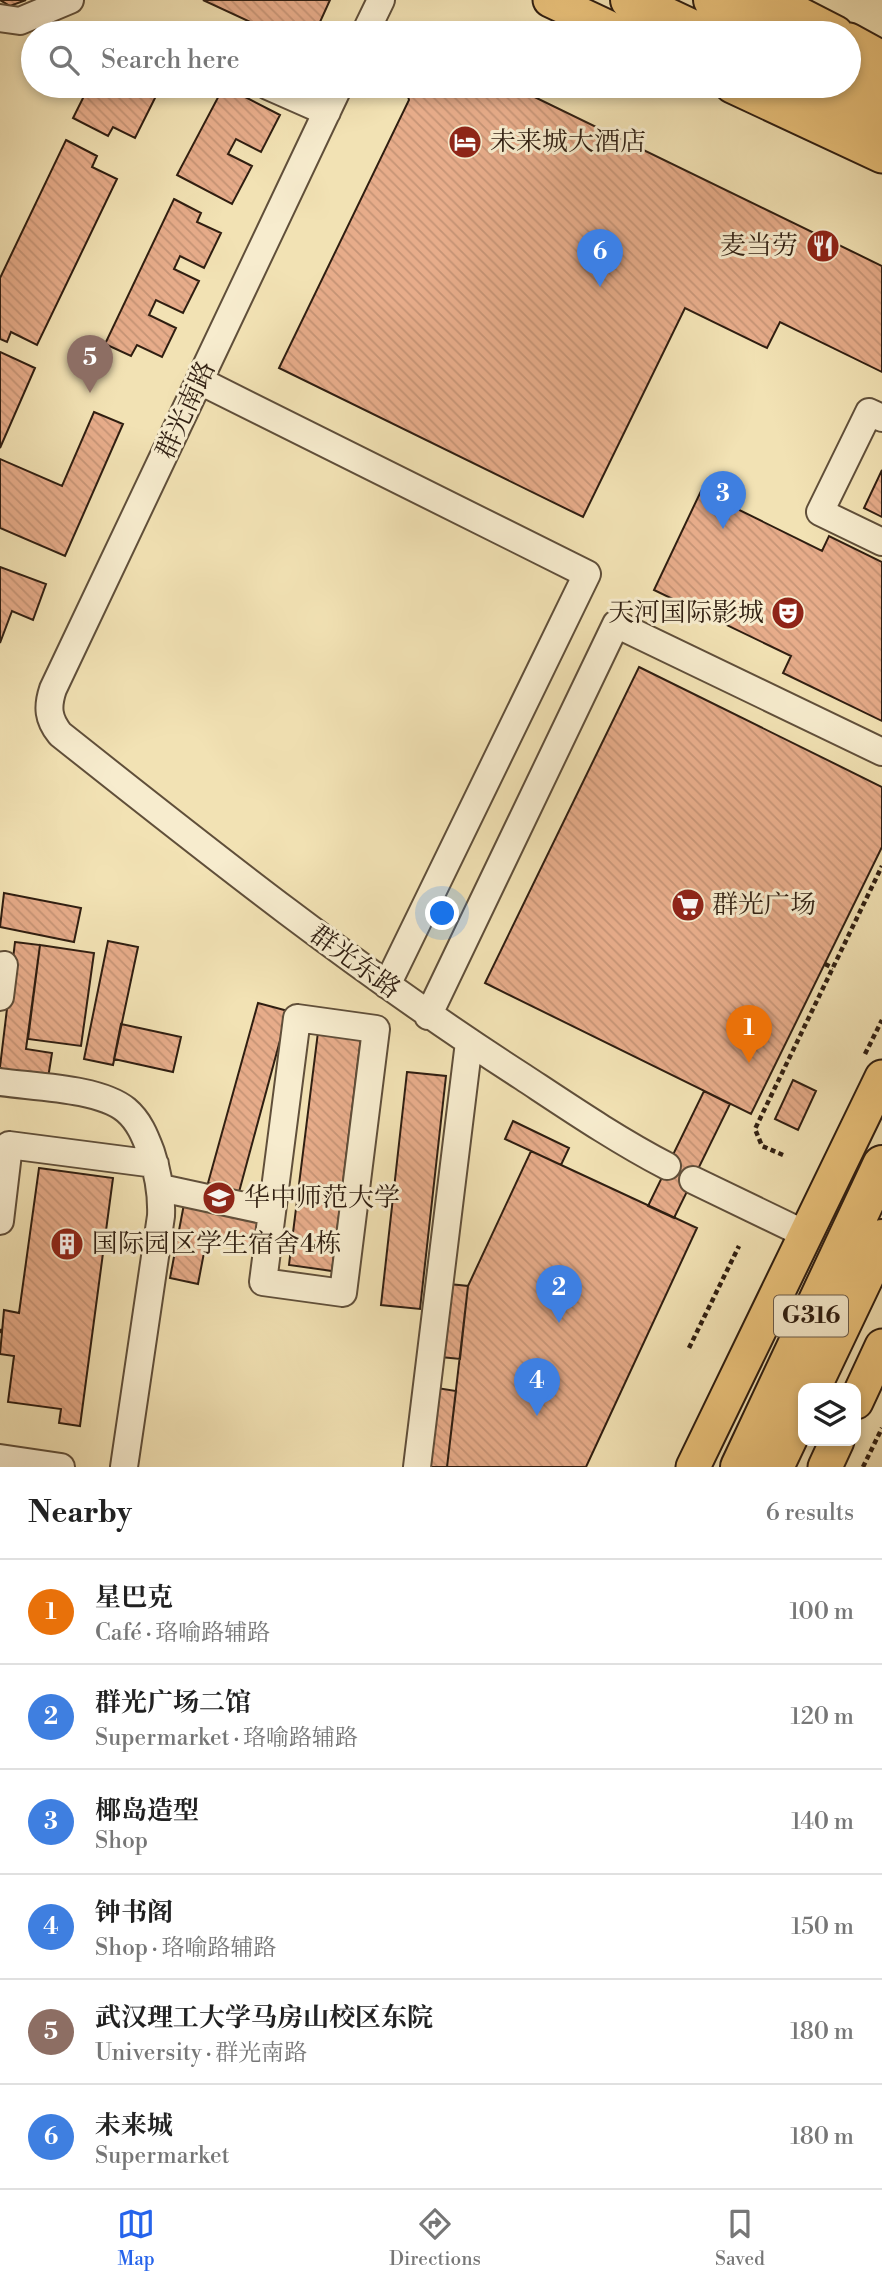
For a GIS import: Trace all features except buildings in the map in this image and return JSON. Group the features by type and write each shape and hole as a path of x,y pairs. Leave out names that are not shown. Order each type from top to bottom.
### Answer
{"highway":[{"path":"713,0 756,21"},
{"path":"642,6 674,21"},
{"path":"861,72 882,82"},
{"path":"834,98 882,121"},
{"name":"G316","path":"740,1467 882,1165"},
{"name":"G316","path":"813,1383 882,1240"},
{"path":"774,1467 798,1417"}],"main road":[{"path":"550,0 595,21"},
{"path":"772,0 812,21"},
{"path":"861,47 882,58"},
{"path":"758,98 882,156"},
{"path":"693,1467 882,1077"},
{"path":"861,1391 882,1346"},
{"path":"825,1467 835,1446"}],"street":[{"path":"0,18 8,22 20,21 71,0"},
{"path":"371,21 381,0"},
{"path":"295,98 327,112"},
{"name":"群光南路","path":"60,734 52,724 49,713 53,688 334,98"},
{"path":"200,381 587,574 387,985"},
{"path":"882,418 869,412 820,512 882,542"},
{"path":"428,1016 616,624 882,752"},
{"name":"群光东路","path":"60,734 264,896 428,1016 667,1166"},
{"path":"0,997 4,965"},
{"path":"297,1018 376,1028 342,1293 263,1282 272,1212 297,1018"},
{"path":"417,1467 469,1042"},
{"path":"0,1082 87,1094 121,1106 144,1133 158,1176 161,1216 124,1467"},
{"path":"0,1221 9,1145 158,1176 272,1212"},
{"path":"693,1180 807,1235"},
{"path":"0,1434 6,1459 61,1467"}],"path":[{"path":"783,1155 762,1146 755,1129 882,866"},
{"path":"825,964 833,968"},
{"path":"689,1348 739,1246"},
{"path":"863,1467 882,1429"}],"place":[{"name":"未来城大酒店","path":"465,142"},
{"name":"麦当劳","path":"823,246"},
{"name":"未来城","path":"600,287"},
{"name":"武汉理工大学马房山校区东院","path":"90,393"},
{"name":"椰岛造型","path":"723,529"},
{"name":"天河国际影城","path":"788,613"},
{"name":"群光广场","path":"688,905"},
{"name":"星巴克","path":"749,1063"},
{"name":"华中师范大学","path":"219,1198"},
{"name":"国际园区学生宿舍4栋","path":"67,1244"},
{"name":"群光广场二馆","path":"559,1323"},
{"name":"钟书阁","path":"537,1416"}]}
